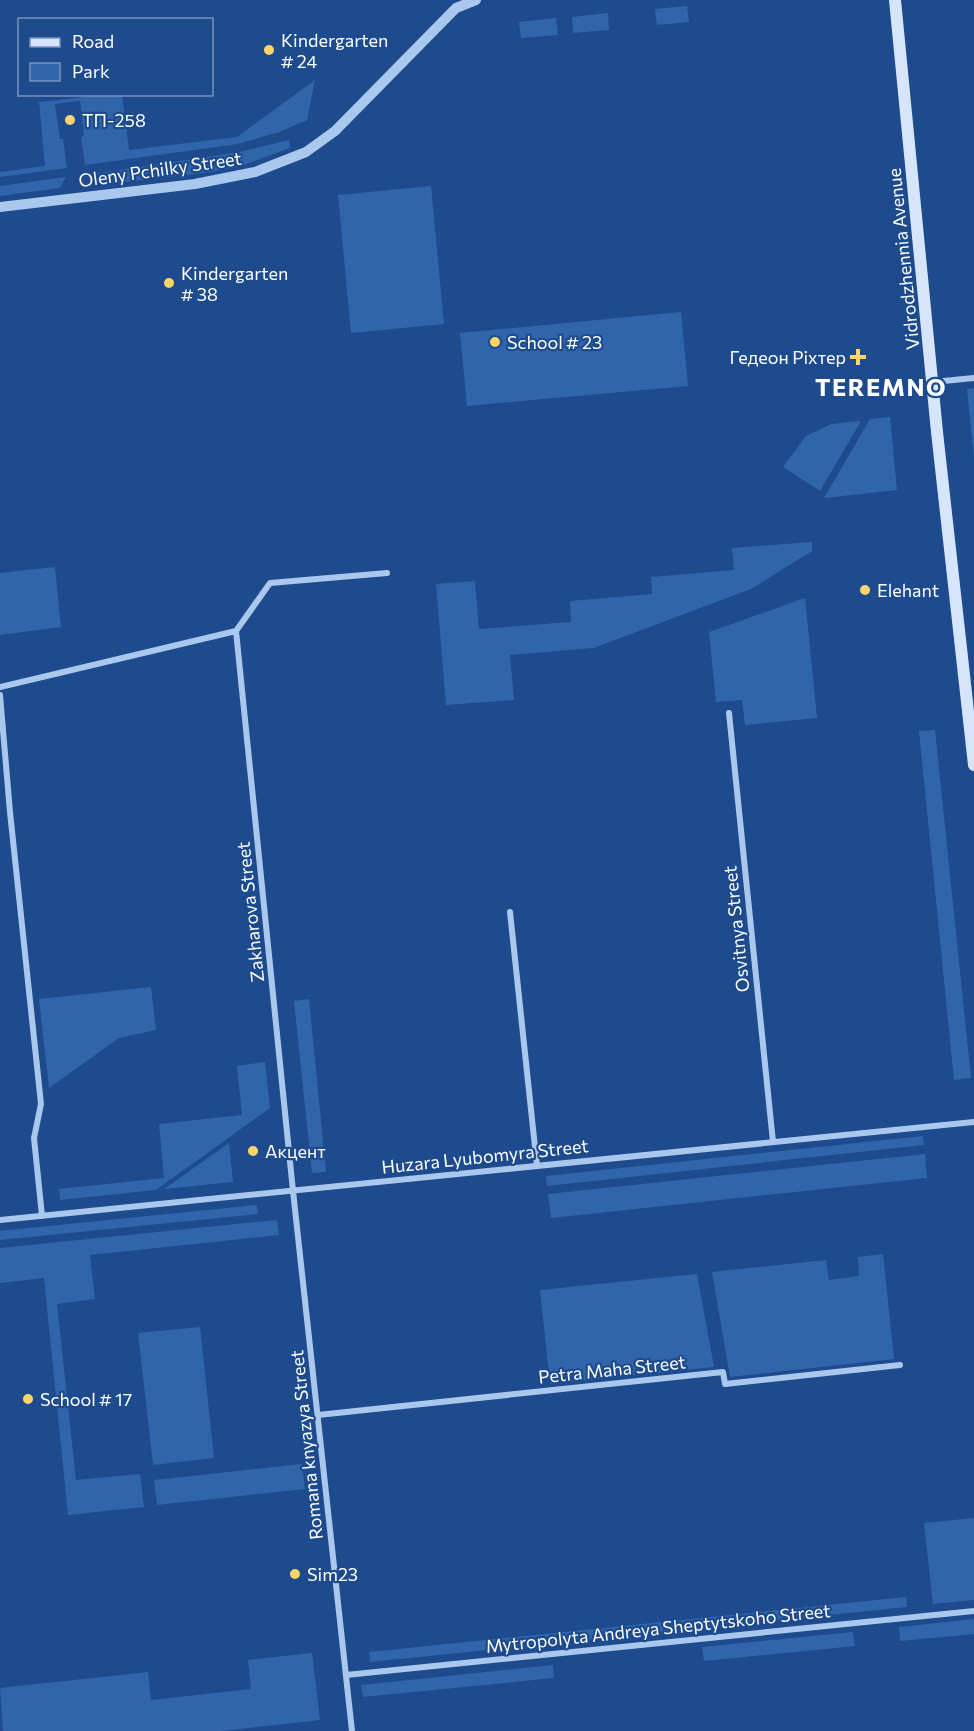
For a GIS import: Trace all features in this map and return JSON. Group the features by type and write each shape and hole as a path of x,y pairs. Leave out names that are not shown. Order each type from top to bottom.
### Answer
{"main road":[{"name":"Vidrodzhennia Avenue","path":"895,0 974,765"}],"street":[{"name":"Oleny Pchilky Street","path":"0,207 205,182 255,172 306,152 336,131 456,8 476,0"},
{"path":"933,382 974,378"},
{"path":"0,687 236,631 270,584 387,573"},
{"name":"Zakharova Street","path":"236,631 293,1191"},
{"path":"0,695 41,1104 34,1138 42,1216"},
{"name":"Osvitnya Street","path":"729,713 772,1142"},
{"path":"510,912 537,1166"},
{"name":"Huzara Lyubomyra Street","path":"0,1220 974,1122"},
{"name":"Romana knyazya Street","path":"293,1191 352,1731"},
{"name":"Petra Maha Street","path":"318,1415 723,1372 724,1384 900,1365"},
{"name":"Mytropolyta Andreya Sheptytskoho Street","path":"346,1675 974,1611"}],"green space":[{"path":"687,6 689,22 657,25 655,9"},
{"path":"608,13 609,30 573,33 572,17"},
{"path":"556,18 558,35 521,38 519,22"},
{"path":"315,80 307,120 279,132 238,144 85,165 81,137 84,136 80,101 55,104 67,168 0,177 0,172 45,166 39,102 93,96 122,96 129,150 237,137"},
{"path":"289,140 290,148 241,166 211,172 99,185 86,175 240,152"},
{"path":"66,177 60,188 0,196 0,186"},
{"path":"431,186 444,324 351,333 338,195"},
{"path":"681,312 688,386 467,406 460,333"},
{"path":"974,388 974,458 967,389"},
{"path":"890,417 897,490 824,498 870,419"},
{"path":"861,421 820,491 783,467 806,436 831,424"},
{"path":"812,542 812,551 751,589 594,648 510,655 514,700 446,705 436,584 475,581 479,629 571,622 570,601 652,594 651,577 734,570 732,548"},
{"path":"55,567 61,627 0,635 0,573"},
{"path":"805,598 817,718 745,725 742,700 716,702 709,632"},
{"path":"935,730 971,1078 954,1080 919,731"},
{"path":"151,987 156,1030 119,1038 49,1088 39,999"},
{"path":"309,999 326,1172 312,1173 294,1001"},
{"path":"265,1062 270,1108 156,1190 60,1200 59,1189 164,1178 159,1124 242,1115 237,1066"},
{"path":"923,1136 924,1145 547,1186 546,1176"},
{"path":"229,1143 233,1182 164,1189"},
{"path":"925,1154 927,1178 551,1218 548,1194"},
{"path":"257,1205 258,1214 0,1240 0,1231"},
{"path":"277,1220 279,1235 90,1255 95,1299 57,1304 76,1480 140,1474 144,1507 68,1515 44,1278 0,1283 0,1248"},
{"path":"883,1254 894,1359 730,1377 712,1272 826,1260 829,1280 859,1276 858,1257"},
{"path":"697,1274 714,1367 550,1384 540,1290"},
{"path":"200,1327 214,1458 153,1465 138,1333"},
{"path":"302,1464 305,1489 157,1505 154,1480"},
{"path":"974,1518 974,1600 933,1604 924,1523"},
{"path":"906,1597 907,1607 370,1662 369,1652"},
{"path":"974,1619 974,1634 900,1641 899,1627"},
{"path":"853,1632 855,1646 704,1661 702,1647"},
{"path":"312,1653 320,1720 222,1731 3,1731 0,1688 148,1672 151,1700 251,1689 248,1660"},
{"path":"553,1665 554,1678 363,1697 361,1685"}],"place":[{"name":"Kindergarten # 24","path":"269,50"},
{"name":"ТП-258","path":"70,120"},
{"name":"Kindergarten # 38","path":"169,283"},
{"name":"School # 23","path":"495,342"},
{"name":"Гедеон Ріхтер","path":"858,357"},
{"name":"Elehant","path":"865,590"},
{"name":"Акцент","path":"253,1151"},
{"name":"School # 17","path":"28,1399"},
{"name":"Sim23","path":"295,1574"}],"district":[{"name":"TEREMNO","path":"881,386"}]}
